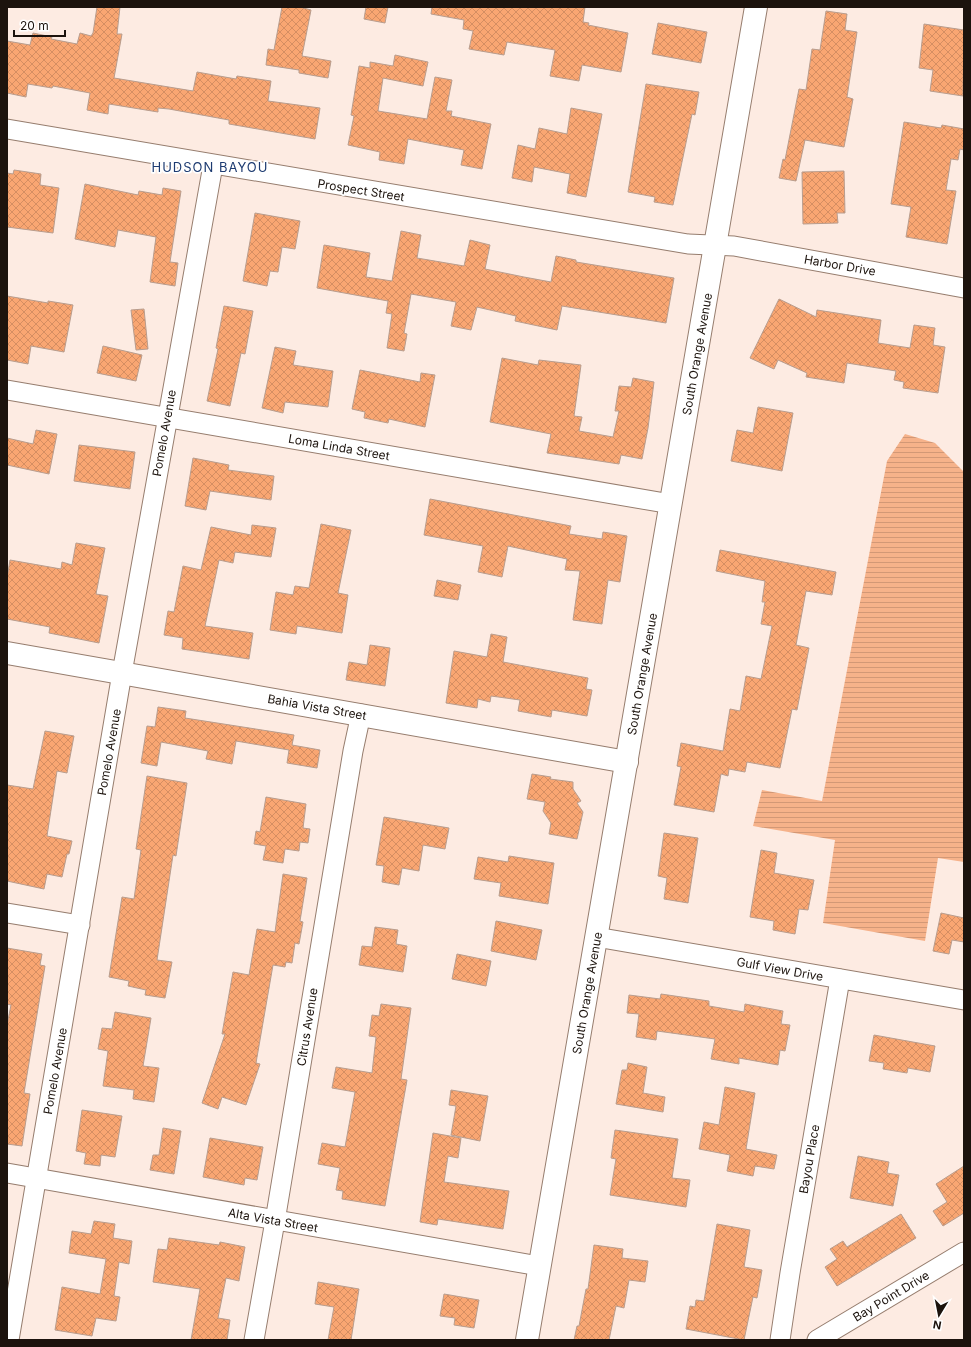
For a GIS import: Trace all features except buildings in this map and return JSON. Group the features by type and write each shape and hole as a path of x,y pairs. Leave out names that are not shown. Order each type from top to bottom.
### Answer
{"street":[{"name":"South Orange Avenue","path":"527,1340 756,7"},
{"name":"Prospect Street","path":"7,129 688,244 715,246"},
{"name":"Pomelo Avenue","path":"9,1340 122,673 213,165"},
{"name":"Harbor Drive","path":"715,246 734,246 964,288"},
{"name":"Loma Linda Street","path":"7,390 671,504"},
{"name":"Bahia Vista Street","path":"7,653 361,714 627,762"},
{"name":"Citrus Avenue","path":"254,1340 353,752 361,714"},
{"path":"7,913 80,925"},
{"name":"Gulf View Drive","path":"596,937 964,1000"},
{"name":"Bayou Place","path":"780,1340 791,1265 840,979"},
{"name":"Alta Vista Street","path":"7,1173 539,1266"},
{"name":"Bay Point Drive","path":"817,1340 964,1252"}],"shaded area":[{"path":"905,434 935,443 964,472 964,862 938,858 925,941 823,923 835,840 753,826 762,790 822,801 887,461"}],"district":[{"name":"HUDSON BAYOU","path":"210,167"}]}
